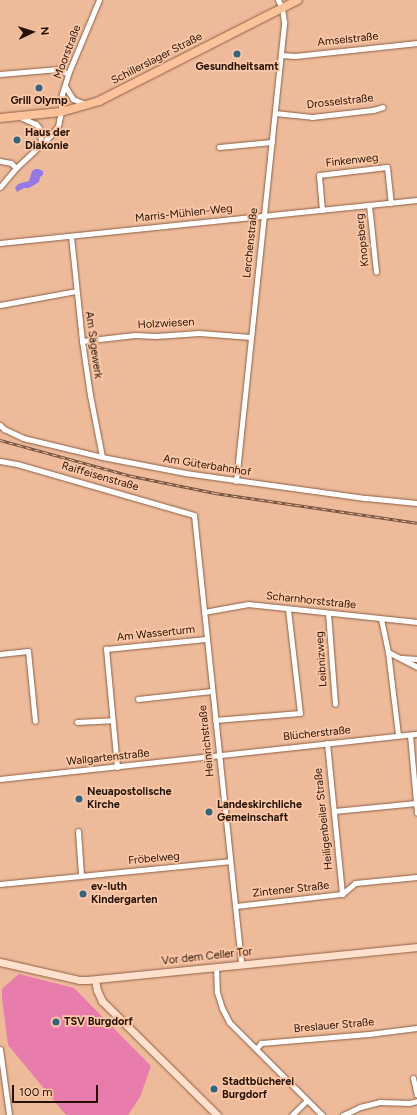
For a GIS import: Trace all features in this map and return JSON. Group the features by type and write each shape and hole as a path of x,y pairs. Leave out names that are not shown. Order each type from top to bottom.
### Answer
{"main road":[{"name":"Schillerslager Straße","path":"0,118 61,112 99,101 298,0"}],"street":[{"name":"Moorstraße","path":"61,112 62,94 68,74 99,0"},
{"path":"278,0 282,8"},
{"name":"Lerchenstraße","path":"236,481 281,55 284,22 282,8"},
{"name":"Amselstraße","path":"281,55 295,56 417,43"},
{"path":"0,74 59,69 68,74"},
{"path":"65,86 73,99 87,105"},
{"name":"Drosselstraße","path":"275,113 312,117 373,110 383,107"},
{"path":"0,186 16,168 51,136 58,126 61,112"},
{"path":"18,117 36,124 39,128 41,140 39,148"},
{"path":"219,146 272,142"},
{"path":"0,161 11,163 16,168"},
{"name":"Finkenweg","path":"322,210 318,175 387,167 391,203"},
{"name":"Marris-Mühlen-Weg","path":"0,243 417,200"},
{"name":"Knopsberg","path":"369,205 376,272"},
{"name":"Am Sägewerk","path":"71,236 82,341 90,395 102,457"},
{"path":"0,305 76,291"},
{"name":"Holzwiesen","path":"82,341 135,335 156,336 199,332 251,337"},
{"name":"Am Güterbahnhof","path":"0,425 4,429 23,438 102,457 185,474 366,498 417,503"},
{"name":"Raiffeisenstraße","path":"0,461 17,464 194,515"},
{"name":"Heinrichstraße","path":"194,515 229,861 236,906 242,964"},
{"name":"Scharnhorststraße","path":"204,612 248,604 417,622"},
{"path":"215,720 300,713 288,609"},
{"name":"Leibnizweg","path":"328,613 335,704"},
{"path":"381,619 388,652 398,735"},
{"name":"Am Wasserturm","path":"117,767 106,649 206,639"},
{"path":"0,654 28,651 35,721"},
{"path":"388,652 417,667"},
{"path":"401,658 417,659"},
{"path":"138,699 212,690"},
{"path":"77,722 112,720"},
{"name":"Blücherstraße","path":"218,754 417,734"},
{"path":"410,735 417,813"},
{"name":"Heiligenbeiler Straße","path":"327,743 342,894"},
{"name":"Wallgartenstraße","path":"0,779 183,760 218,754"},
{"path":"334,811 416,803"},
{"path":"78,831 82,875"},
{"name":"Fröbelweg","path":"0,884 229,861"},
{"name":"Zintener Straße","path":"236,906 342,894 355,883 417,876"},
{"name":"Vor dem Celler Tor","path":"0,962 79,980 95,980 417,947"},
{"path":"216,967 217,992 222,1008 229,1022 322,1115"},
{"path":"95,980 97,990 102,1001 217,1115"},
{"name":"Breslauer Straße","path":"256,1049 262,1043 369,1034 417,1028"},
{"path":"0,1049 9,1115"},
{"path":"413,1078 417,1095"},
{"path":"292,1115 307,1100"},
{"path":"343,1115 360,1106 380,1102 409,1103 417,1101"}],"shaded area":[{"path":"35,169 43,171 43,175 40,177 39,182 29,188 24,188 17,192 15,188 18,184 29,181 32,171"},
{"name":"TSV Burgdorf","path":"19,974 74,988 151,1066 140,1097 128,1115 66,1115 8,1045 2,989"}],"railway":[{"path":"0,440 132,476 215,493 417,523"}],"place":[{"name":"Gesundheitsamt","path":"237,54"},
{"name":"Grill Olymp","path":"39,88"},
{"name":"Haus der Diakonie","path":"17,140"},
{"name":"Neuapostolische Kirche","path":"79,799"},
{"name":"Landeskirchliche Gemeinschaft","path":"209,812"},
{"name":"ev-luth Kindergarten","path":"83,894"},
{"name":"TSV Burgdorf","path":"56,1022"},
{"name":"Stadtbücherei Burgdorf","path":"214,1089"}]}
